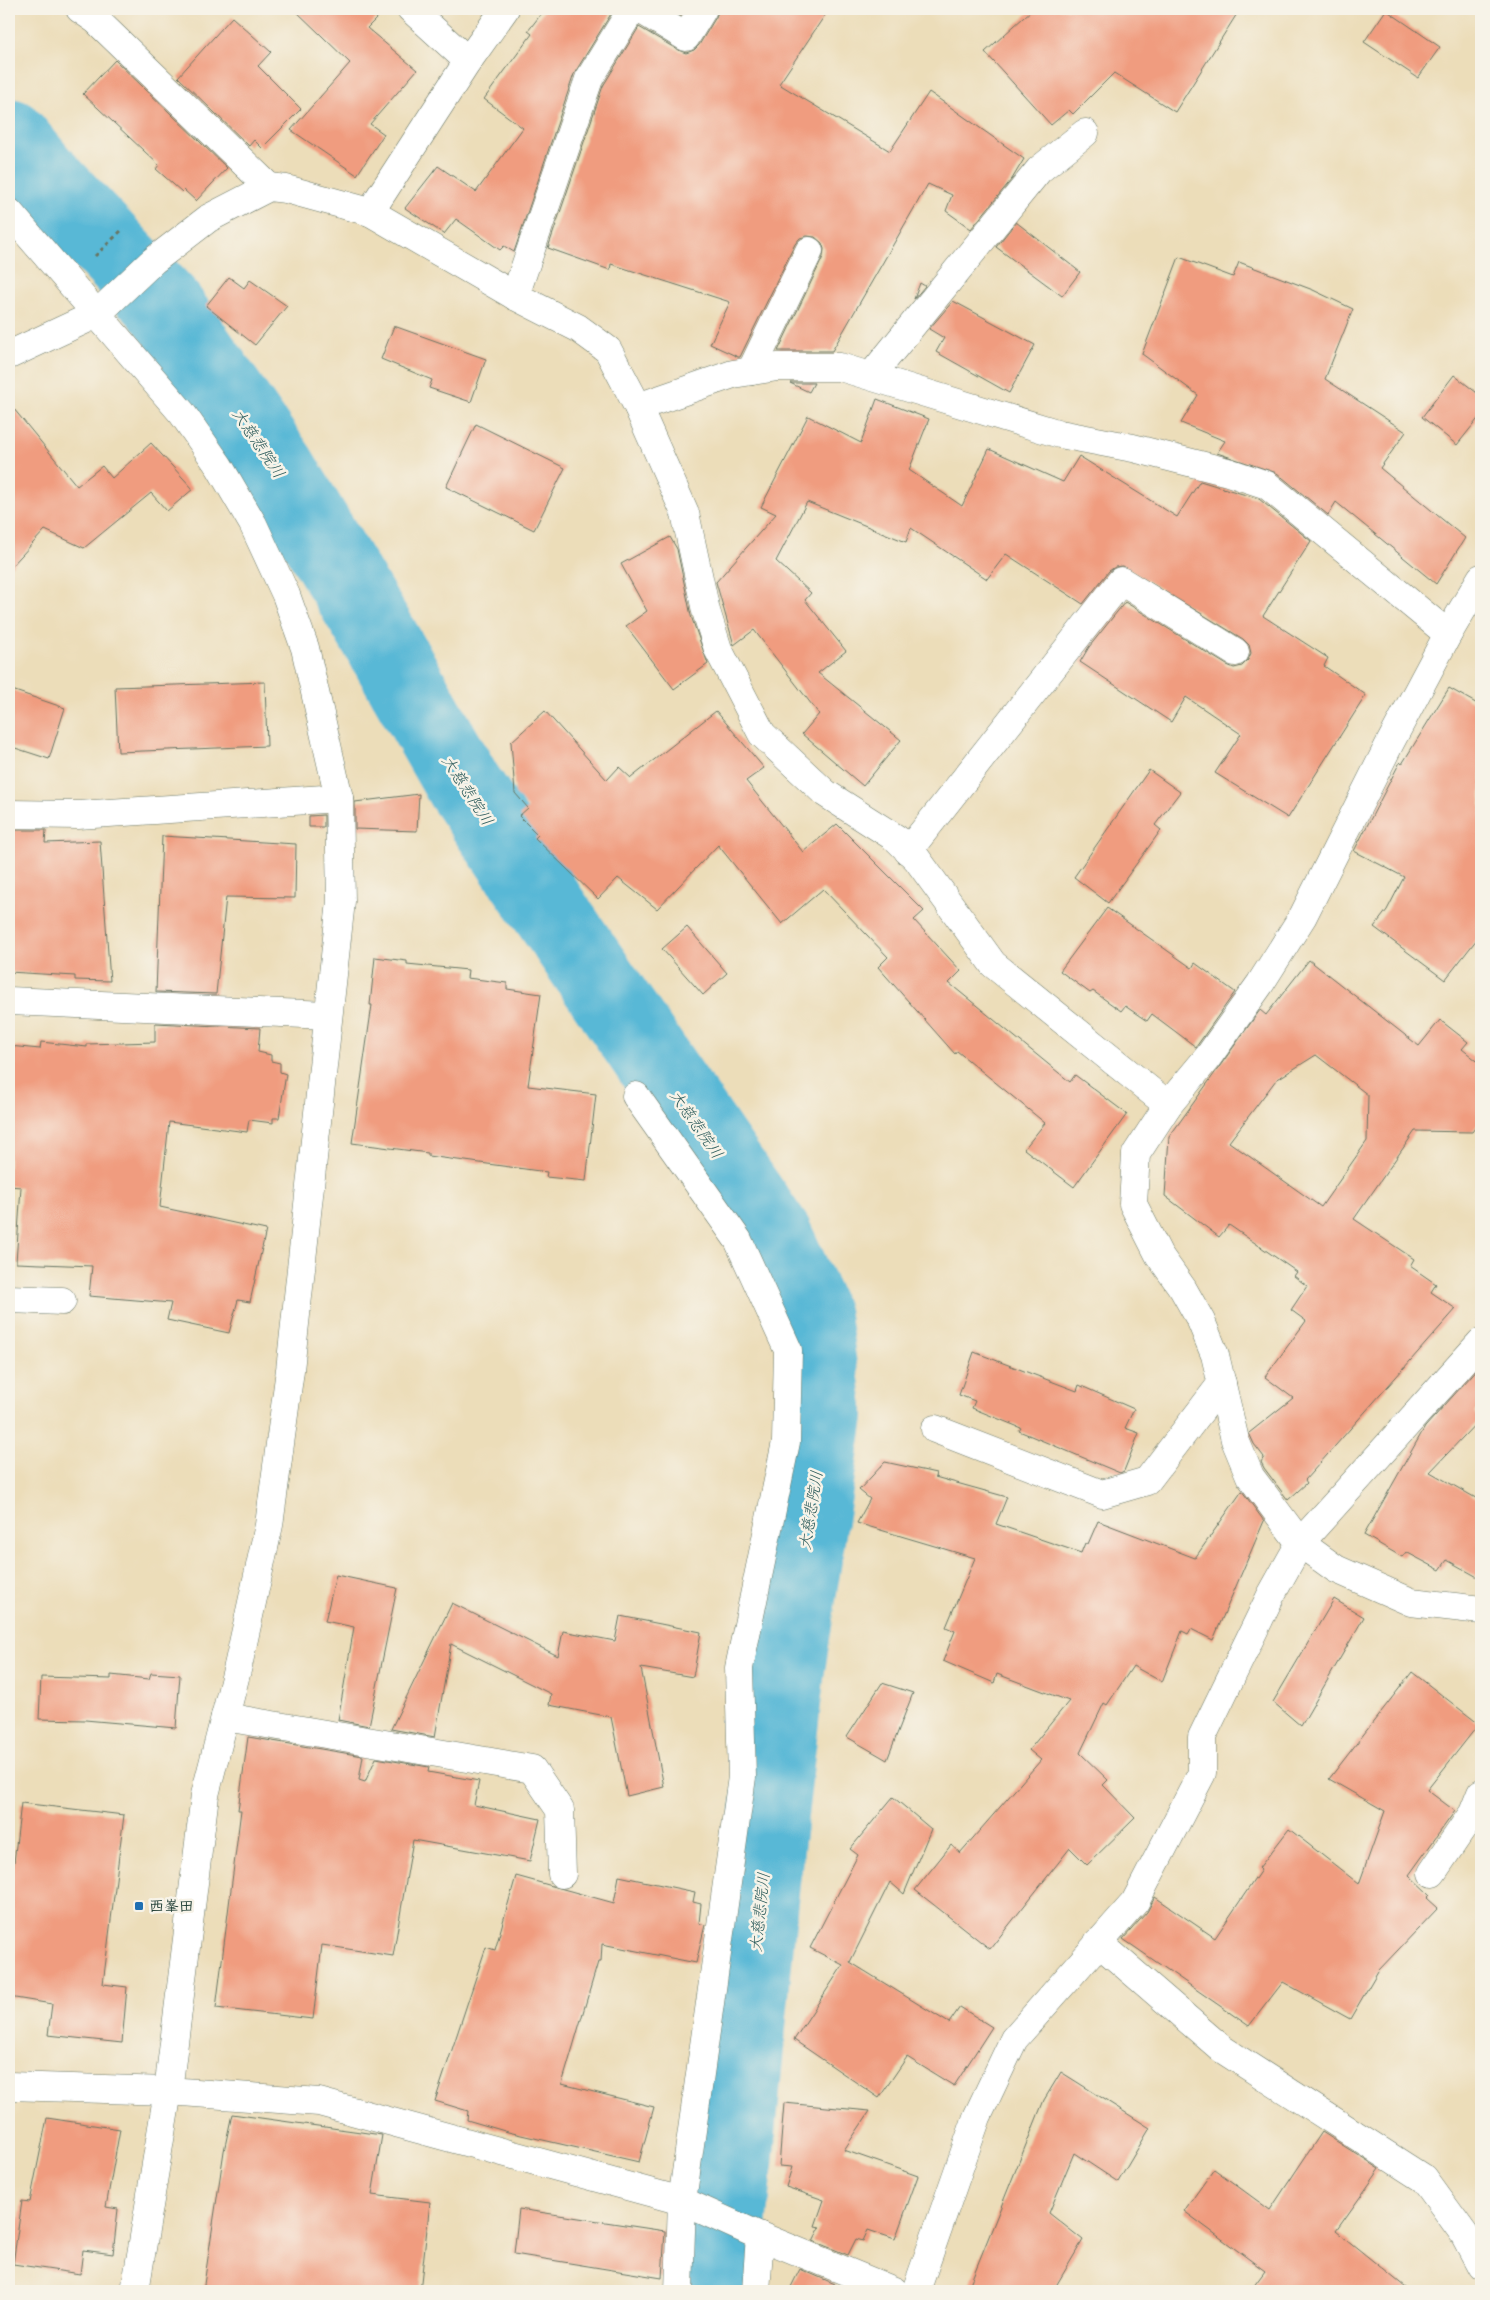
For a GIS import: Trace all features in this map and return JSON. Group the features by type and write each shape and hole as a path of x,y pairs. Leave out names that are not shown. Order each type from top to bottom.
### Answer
{"street":[{"path":"80,9 96,20 269,187"},
{"path":"411,9 468,61"},
{"path":"370,212 468,61 505,9"},
{"path":"515,296 589,79 632,9"},
{"path":"640,9 686,37 703,9"},
{"path":"871,376 1039,170 1085,133"},
{"path":"9,356 97,314 153,260 209,218 269,187 286,189 370,212 515,296 578,328 608,350 623,375 638,407 685,513 706,611 718,649 762,734 825,793 897,839 993,964 1168,1105"},
{"path":"9,212 182,413 219,466 253,524 286,595 305,648 339,798 341,901 327,1014 290,1370 269,1524 205,1795 168,2091 135,2291"},
{"path":"751,371 809,251"},
{"path":"638,407 733,374 777,367 840,367 999,417 1060,434 1133,448 1228,472 1267,485 1448,634"},
{"path":"1481,578 1448,634 1336,847 1304,916 1260,984 1208,1057 1168,1105 1136,1154 1133,1204 1158,1255 1183,1289 1201,1321 1215,1355 1235,1440 1250,1476 1300,1543 1336,1569 1411,1602 1481,1610"},
{"path":"908,851 1122,581 1235,652"},
{"path":"9,814 78,816 339,798"},
{"path":"9,1001 327,1014"},
{"path":"636,1096 738,1240 788,1350 786,1442 739,1668 742,1777 682,2201 679,2291"},
{"path":"9,1299 62,1301"},
{"path":"916,2291 977,2117 1014,2039 1135,1902 1202,1773 1202,1737 1271,1595 1300,1543 1481,1342"},
{"path":"935,1429 1102,1494 1147,1481 1222,1383"},
{"path":"225,1716 532,1769 560,1810 562,1874"},
{"path":"1432,1873 1473,1813 1481,1792"},
{"path":"1098,1942 1222,2049 1424,2179 1464,2234 1481,2266"},
{"path":"9,2086 168,2091 319,2102 682,2201 760,2236 894,2291"},
{"path":"756,2291 760,2236"}],"building":[{"path":"294,9 386,9 367,28 417,70 370,124 384,134 357,175 291,130 350,63"},
{"path":"545,9 614,9 574,74 514,252 504,246 500,250 456,219 444,234 405,208 438,166 476,192 523,128 484,99 532,34 528,31"},
{"path":"670,9 685,9 681,16"},
{"path":"719,9 829,9 779,84 890,151 929,92 1024,159 1012,179 971,229 946,211 952,195 928,184 832,351 778,351 823,257 824,249 822,243 815,237 807,236 800,238 795,244 740,357 710,344 730,302 611,264 610,270 548,248 603,86 639,27 686,53 694,50 699,45"},
{"path":"1033,9 1240,9 1175,112 1114,73 1073,114 1069,110 1051,125 985,52"},
{"path":"1386,10 1440,47 1418,78 1364,42"},
{"path":"232,17 271,52 258,66 301,109 262,148 254,140 249,146 178,77"},
{"path":"115,60 227,168 196,201 184,190 182,192 156,169 159,165 83,94"},
{"path":"1016,222 1080,272 1062,296 996,247"},
{"path":"1179,257 1233,277 1239,262 1313,290 1353,309 1325,379 1406,432 1380,468 1465,538 1436,584 1336,502 1328,515 1277,473 1217,453 1225,441 1181,423 1198,395 1142,354"},
{"path":"229,277 244,288 250,280 287,306 255,345 206,306"},
{"path":"920,283 925,286 914,299"},
{"path":"953,301 1035,345 1009,393 936,352 944,338 929,329"},
{"path":"394,326 486,359 471,402 429,388 432,380 381,359"},
{"path":"1454,375 1481,396 1481,415 1457,445 1422,417"},
{"path":"790,383 814,383 809,392"},
{"path":"877,399 929,419 909,470 962,506 989,449 1063,482 1079,456 1177,517 1200,481 1259,499 1311,541 1263,616 1328,658 1324,666 1366,695 1288,818 1215,773 1241,734 1186,697 1171,722 1080,662 1089,647 1125,602 1234,668 1242,666 1248,660 1251,653 1249,645 1243,639 1123,566 1115,567 1109,571 1083,604 1006,554 987,579 911,528 906,542 807,502 776,561 811,593 805,600 846,651 818,673 901,740 863,786 802,734 819,714 754,630 734,645 716,582 776,514 761,507 808,416 861,443"},
{"path":"9,403 77,486 102,466 112,478 151,443 193,489 167,511 151,493 84,548 45,530 9,569"},
{"path":"476,424 565,468 534,530 446,487"},
{"path":"670,537 677,549 691,616 708,664 674,689 626,626 647,611 621,564"},
{"path":"265,682 267,746 118,752 115,687"},
{"path":"1449,688 1481,706 1481,934 1445,980 1374,927 1387,910 1404,877 1354,851 1400,762 1402,764"},
{"path":"9,689 65,708 49,759 9,746"},
{"path":"545,711 607,780 619,767 631,778 716,711 764,768 746,781 803,852 837,824 924,911 914,920 961,971 949,983 1070,1082 1075,1075 1127,1114 1074,1187 1024,1149 1045,1123 957,1051 955,1054 878,967 888,957 823,889 782,924 718,845 657,909 618,878 598,899 535,838 538,835 519,816 528,808 515,793 511,742"},
{"path":"1149,770 1180,792 1155,825 1161,830 1108,903 1074,877"},
{"path":"419,794 417,831 355,829 355,802"},
{"path":"324,815 324,827 309,827 309,816"},
{"path":"9,830 46,830 45,843 100,841 110,981 75,980 75,976 9,972"},
{"path":"162,836 296,844 295,898 226,897 216,994 156,992"},
{"path":"1107,908 1192,968 1195,963 1235,992 1196,1047 1152,1014 1147,1021 1125,1006 1121,1011 1093,991 1090,993 1060,971"},
{"path":"687,927 727,973 703,995 662,949"},
{"path":"375,957 407,961 407,964 468,970 467,978 507,983 507,989 541,994 528,1086 596,1094 586,1181 546,1177 547,1172 428,1156 428,1153 352,1143 372,1005 370,1005"},
{"path":"1309,960 1419,1046 1440,1020 1468,1042 1462,1049 1481,1064 1481,1120 1472,1132 1415,1131 1354,1219 1414,1259 1410,1266 1436,1284 1431,1292 1456,1309 1305,1480 1307,1483 1288,1500 1264,1468 1261,1462 1264,1457 1254,1444 1249,1433 1293,1398 1265,1377 1306,1321 1291,1310 1307,1286 1294,1276 1297,1272 1229,1225 1219,1237 1165,1196 1169,1137 1260,1010 1266,1015","holes":["1316,1055 1368,1095 1367,1141 1321,1207 1229,1142 1276,1080"]},
{"path":"155,1023 260,1028 258,1052 271,1055 271,1061 280,1063 280,1072 286,1074 279,1118 273,1118 273,1123 249,1120 247,1132 169,1122 160,1207 266,1230 250,1302 238,1300 229,1333 167,1320 171,1303 89,1296 92,1266 16,1263 21,1187 9,1186 9,1046 40,1049 41,1042 87,1047 87,1044 155,1042"},
{"path":"974,1352 1077,1391 1079,1385 1134,1409 1125,1428 1139,1433 1124,1471 1120,1473 1019,1431 1021,1428 972,1408 975,1401 959,1395"},
{"path":"1481,1365 1481,1405 1474,1413 1480,1419 1430,1472 1481,1501 1481,1579 1447,1560 1440,1570 1406,1552 1402,1557 1364,1535 1425,1427"},
{"path":"885,1462 936,1473 935,1477 1007,1497 996,1524 1081,1553 1085,1543 1088,1544 1098,1521 1195,1558 1242,1491 1264,1521 1213,1640 1191,1629 1188,1634 1182,1631 1162,1682 1133,1666 1107,1705 1104,1703 1080,1753 1108,1780 1103,1785 1135,1818 1087,1865 1070,1848 990,1949 915,1890 951,1845 960,1853 1041,1760 1029,1750 1069,1701 997,1674 994,1683 943,1661 955,1631 946,1627 975,1558 857,1523 870,1499 859,1490"},
{"path":"336,1575 397,1588 369,1726 338,1720 354,1627 325,1621"},
{"path":"1334,1599 1364,1617 1301,1726 1273,1702"},
{"path":"452,1603 558,1656 563,1631 615,1641 620,1616 701,1632 693,1677 641,1668 664,1787 627,1796 611,1717 549,1705 551,1694 451,1644 435,1737 391,1729"},
{"path":"1412,1672 1479,1724 1427,1790 1455,1811 1409,1875 1430,1895 1427,1898 1438,1908 1378,1971 1350,2019 1283,1982 1249,2026 1123,1939 1147,1912 1155,1897 1215,1938 1261,1870 1259,1868 1289,1829 1359,1884 1385,1811 1329,1779"},
{"path":"151,1673 180,1675 176,1728 85,1720 39,1719 41,1677 111,1679 111,1675 149,1679"},
{"path":"882,1683 913,1693 887,1760 847,1737"},
{"path":"248,1737 363,1756 359,1780 365,1782 376,1758 429,1767 428,1772 479,1781 474,1805 540,1819 530,1861 413,1840 393,1956 322,1945 313,2019 216,2008 241,1810 238,1810"},
{"path":"893,1797 931,1829 904,1894 890,1882 850,1962 949,2023 960,2007 992,2027 954,2086 907,2057 879,2098 794,2040 843,1965 810,1948 858,1855 850,1849"},
{"path":"21,1803 124,1815 103,1984 127,1987 122,2043 48,2035 52,2004 9,1997 9,1905"},
{"path":"516,1876 614,1903 619,1876 695,1892 693,1902 701,1904 699,1923 705,1925 696,1963 602,1944 601,1962 598,1962 562,2084 654,2107 639,2162 508,2132 467,2120 468,2111 435,2101 486,1947 495,1950"},
{"path":"1061,2072 1150,2128 1118,2182 1074,2153 1049,2213 1083,2240 1053,2291 967,2291 1044,2100"},
{"path":"784,2103 870,2111 844,2150 918,2176 895,2239 868,2230 863,2241 856,2239 848,2255 813,2241 820,2227 815,2226 824,2200 786,2187 792,2167 779,2166"},
{"path":"232,2114 382,2135 372,2195 430,2202 420,2291 203,2291 224,2151"},
{"path":"47,2118 120,2129 106,2207 118,2209 113,2254 83,2250 80,2274 13,2264 22,2201 30,2202"},
{"path":"1322,2132 1380,2169 1336,2231 1410,2291 1250,2291 1265,2271 1184,2211 1214,2169 1270,2210"},
{"path":"519,2209 665,2231 662,2278 514,2254"},
{"path":"800,2269 835,2284 831,2291 789,2291"}],"waterway":[{"name":"大慈悲院川","path":"9,137 39,173 164,305 278,469 381,640 464,786 774,1237 811,1317 825,1416 786,1669 759,1900 722,2291"}],"place":[{"name":"西峯田","path":"139,1906"}]}
